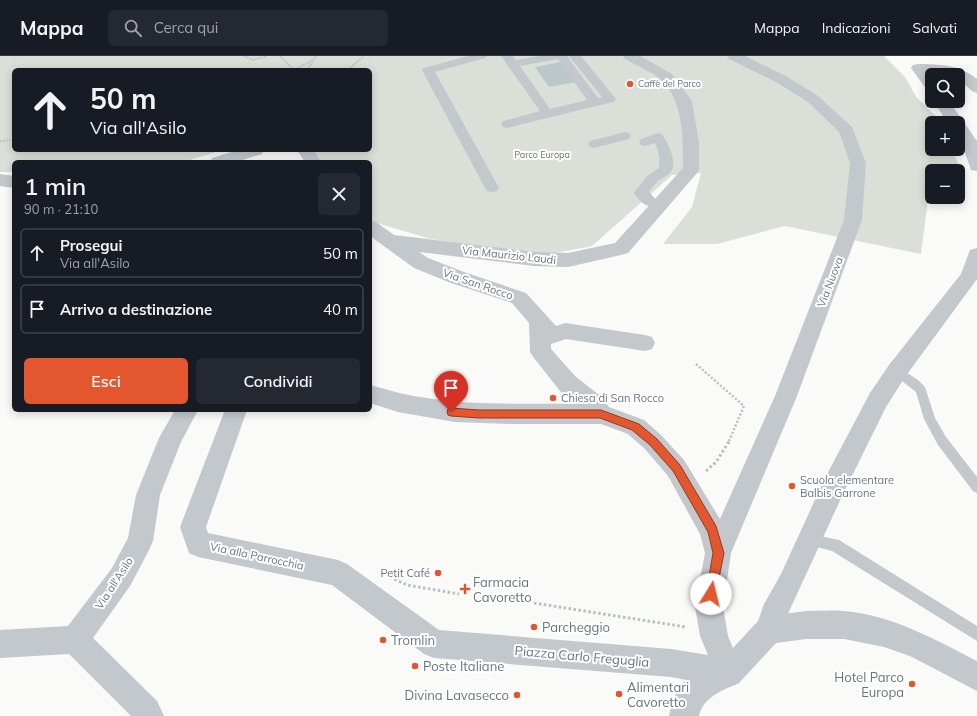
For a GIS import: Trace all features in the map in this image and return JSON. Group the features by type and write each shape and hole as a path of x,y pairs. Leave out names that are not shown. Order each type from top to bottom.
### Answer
{"street":[{"path":"482,56 428,70 492,188"},
{"path":"517,60 557,56"},
{"path":"561,56 595,103"},
{"path":"507,124 547,113 610,99 575,56"},
{"name":"Via Maurizio Laudi","path":"388,239 422,246 534,259 568,260 621,248 659,200 690,169 691,143 684,101 667,77 630,56"},
{"name":"Via Nuova","path":"718,553 786,396 853,220 858,163 846,130 813,99 781,79 734,56"},
{"path":"909,56 925,78"},
{"path":"517,60 534,74"},
{"path":"517,60 547,113"},
{"path":"918,68 946,69 966,77 977,88"},
{"path":"551,98 559,111"},
{"path":"580,106 591,118"},
{"path":"594,144 613,142 625,136"},
{"path":"965,136 970,143 977,166"},
{"path":"646,142 658,138 663,145 666,157 664,170 652,179 641,193 659,200"},
{"path":"224,160 250,152"},
{"path":"0,180 12,182"},
{"name":"Via San Rocco","path":"372,228 421,263 458,278 519,298 552,336 565,331 646,343"},
{"path":"684,716 685,708 692,695 702,685 729,673 769,630 774,614 834,486 878,400 897,371 968,278 976,262 977,255"},
{"path":"539,321 541,352 568,384 590,401 601,414"},
{"path":"372,395 390,402 438,411 479,414 601,414 636,427 654,442 676,468 712,530 718,553 709,607 714,636 729,673"},
{"name":"Via all'Asilo","path":"75,640 121,577 140,541 148,494 171,438 186,412"},
{"name":"Via alla Parrocchia","path":"235,412 193,527 198,544 338,573 434,644"},
{"path":"769,630 806,625 844,624 884,633 917,645 977,677"},
{"path":"0,644 75,640 147,711 149,716"},
{"name":"Piazza Carlo Freguglia","path":"434,644 657,662 729,673"}],"lane":[{"path":"897,371 921,390 932,424 942,441 977,487"},
{"path":"810,540 834,545 955,622 977,634"}],"path":[{"path":"244,56 253,60 267,56"},
{"path":"280,56 292,68"},
{"path":"308,68 316,56"},
{"path":"350,68 364,56"},
{"path":"298,68 313,60"},
{"path":"0,141 12,140"},
{"path":"696,364 744,406 727,446 717,462 700,476"},
{"path":"534,603 690,627"}],"green space":[{"name":"Parco Europa","path":"0,56 884,56 905,77 917,98 925,106 925,108 928,108 936,116 925,116 925,156 954,156 958,164 925,164 925,204 927,204 921,254 785,226 717,244 663,244 692,207 701,173 672,175 592,246 545,255 431,239 372,222 372,160 322,160 316,152 372,152 372,68 12,68 12,152 216,152 190,160 12,160 12,172 0,172"}],"shaded area":[{"path":"561,62 576,82 549,87 535,67"}],"place":[{"name":"Caffè del Parco","path":"630,84"},
{"name":"Chiesa di San Rocco","path":"553,398"},
{"name":"Scuola elementare Balbis Garrone","path":"792,486"},
{"name":"Petit Café","path":"438,573"},
{"name":"Farmacia Cavoretto","path":"465,589"},
{"name":"Parcheggio","path":"534,627"},
{"name":"Tromlin","path":"383,640"},
{"name":"Poste Italiane","path":"415,666"},
{"name":"Hotel Parco Europa","path":"912,684"},
{"name":"Alimentari Cavoretto","path":"619,694"},
{"name":"Divina Lavasecco","path":"517,695"}],"route":[{"path":"451,412 479,414 601,414 636,427 654,442 676,468 712,530 718,553 711,594"}]}
